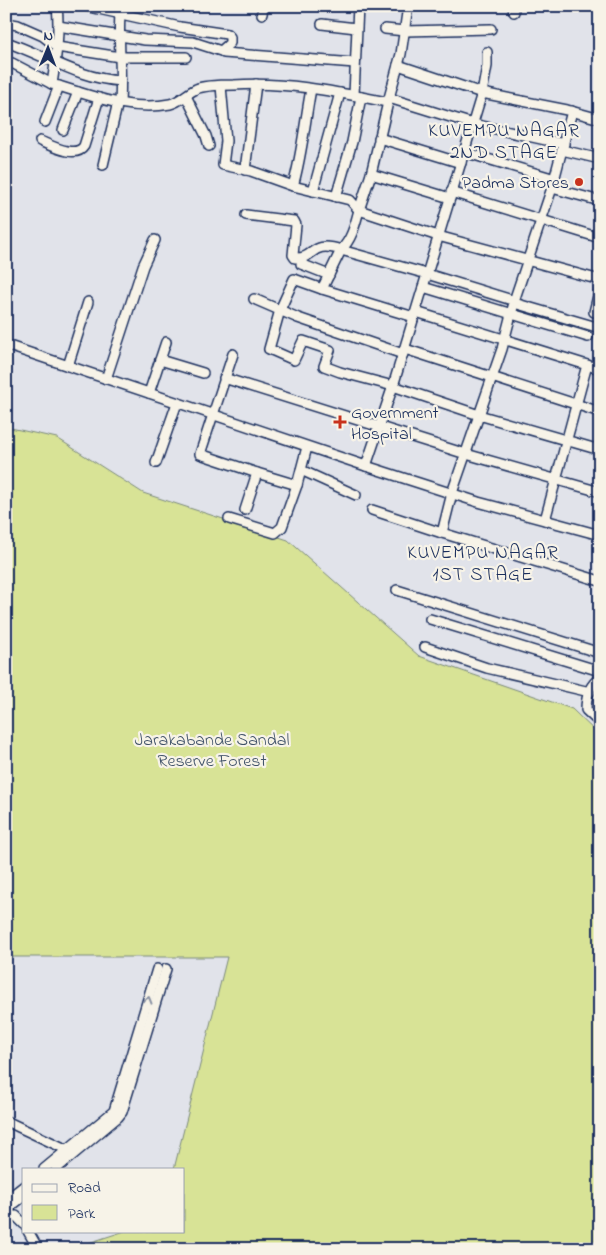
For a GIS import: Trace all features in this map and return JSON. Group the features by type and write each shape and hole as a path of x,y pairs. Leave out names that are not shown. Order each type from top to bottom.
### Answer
{"street":[{"path":"45,122 56,85 57,6"},
{"path":"58,26 92,33 164,42 179,40 193,42 222,51 230,43 230,37 227,34 180,27 84,6"},
{"path":"336,197 352,142 357,96 355,62 358,6"},
{"path":"322,289 341,250 354,229 371,174 398,65 408,6"},
{"path":"103,165 119,102 121,81 118,36 120,14"},
{"path":"6,23 18,25 43,36 57,47 120,56 186,57"},
{"path":"322,24 356,28"},
{"path":"386,29 491,29"},
{"path":"6,42 56,64 97,77 121,81"},
{"path":"366,466 404,352 473,124 482,93 487,66 487,52"},
{"path":"224,53 355,62"},
{"path":"12,63 56,85 128,105 152,107 173,104 197,88 256,84 276,84 388,100 563,147 600,159"},
{"path":"398,65 482,93 572,111 600,119"},
{"path":"245,170 256,84"},
{"path":"222,86 226,142 223,165 245,170 313,192 350,200 359,210 438,236 600,280"},
{"path":"293,186 300,163 311,89"},
{"path":"63,130 78,92"},
{"path":"313,192 340,93"},
{"path":"186,96 209,146"},
{"path":"40,142 77,152 82,150 99,98"},
{"path":"442,533 452,493 492,378 514,302 554,184 572,111"},
{"path":"379,138 461,163"},
{"path":"464,152 600,201"},
{"path":"371,174 542,220 600,238"},
{"path":"246,215 294,221 296,225 293,255 295,258 305,256 318,247 327,245 600,328"},
{"path":"106,378 143,266 156,240"},
{"path":"301,264 329,275"},
{"path":"600,369 504,339 322,289 294,279 280,310 269,349 294,360 303,340 330,350 324,366 340,372 393,386 479,415 600,450"},
{"path":"423,287 588,337"},
{"path":"594,312 600,288"},
{"path":"254,299 298,318 600,412"},
{"path":"68,366 88,302"},
{"path":"149,393 166,342"},
{"path":"6,345 366,466 452,493 600,535"},
{"path":"233,354 200,454 257,474 297,485"},
{"path":"160,360 203,373"},
{"path":"545,520 588,365"},
{"path":"224,378 380,428 600,492"},
{"path":"156,463 177,403"},
{"path":"229,519 276,533 282,527 297,485 307,446"},
{"path":"302,470 356,495"},
{"path":"245,510 257,474"},
{"path":"372,510 600,581"},
{"path":"397,590 600,653"},
{"path":"430,619 600,671"},
{"path":"425,647 487,668 590,692"},
{"path":"600,678 596,680 586,698 586,710 600,723"},
{"path":"46,1168 71,1152 122,1112 161,969"},
{"path":"8,1124 71,1152"},
{"path":"57,1168 71,1152"},
{"path":"6,1200 22,1188"},
{"path":"6,1210 22,1198"},
{"path":"6,1220 16,1216 22,1222"},
{"path":"29,1232 38,1249"}],"green space":[{"name":"Jarakabande Sandal Reserve Forest","path":"6,427 57,438 143,493 288,540 419,656 572,709 600,736 600,1249 70,1249 122,1232 185,1232 185,1168 174,1168 227,957 6,957"}],"place":[{"name":"Padma Stores","path":"579,182"},
{"name":"Government Hospital","path":"340,422"}],"district":[{"name":"KUVEMPU NAGAR 2ND STAGE","path":"504,140"},
{"name":"KUVEMPU NAGAR 1ST STAGE","path":"483,562"}]}
